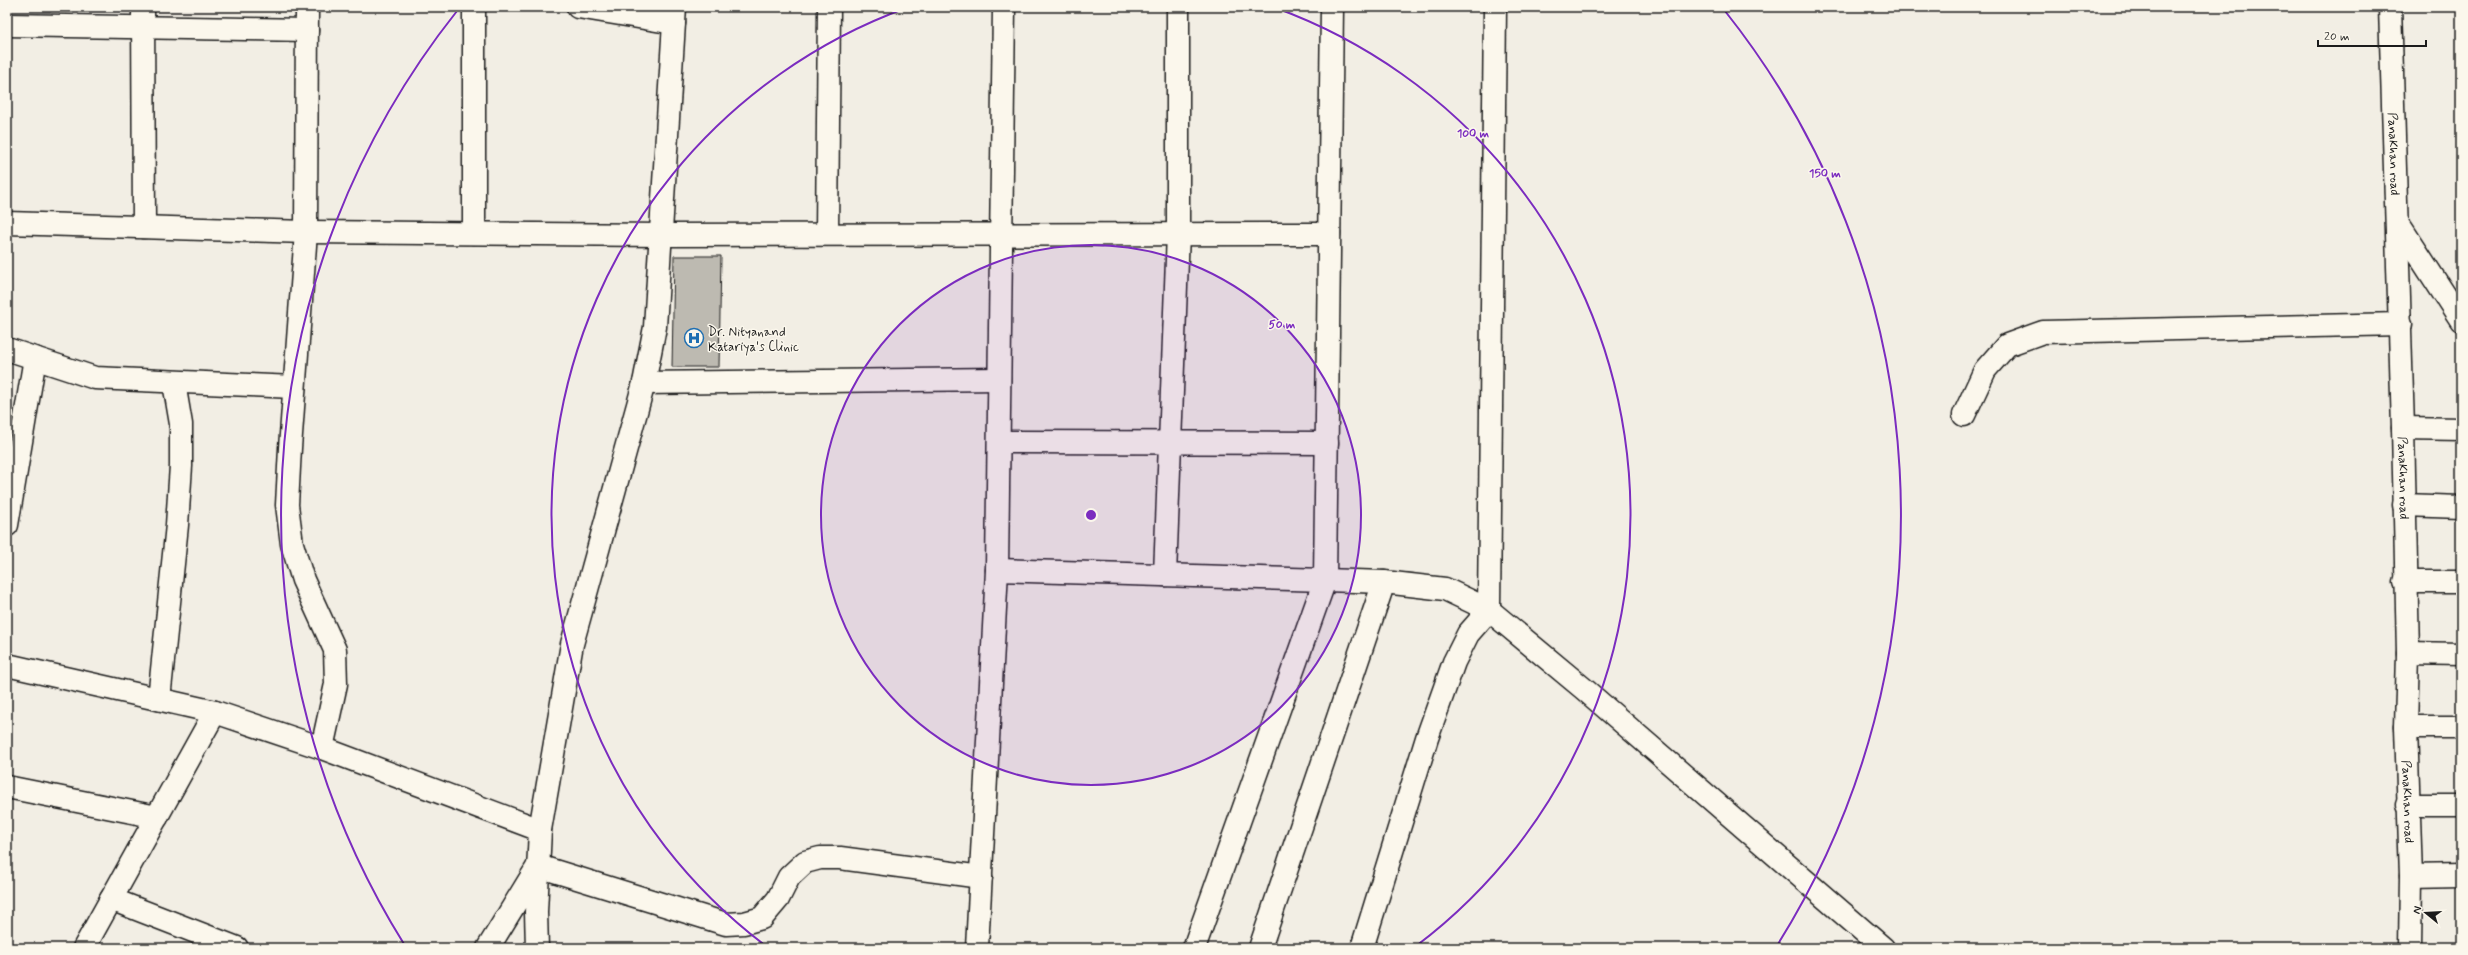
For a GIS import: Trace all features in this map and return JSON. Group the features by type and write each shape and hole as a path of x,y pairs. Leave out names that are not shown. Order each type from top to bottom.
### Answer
{"street":[{"path":"307,7 306,232 294,387 287,506 292,544 303,580 335,650 336,684 322,748"},
{"path":"474,7 474,234"},
{"path":"537,948 540,830 572,644 644,383 655,327 663,235 675,15 578,7"},
{"path":"827,234 829,7"},
{"path":"977,948 997,570 1000,442 1000,233 1004,7"},
{"path":"1165,575 1178,233 1178,7"},
{"path":"1194,948 1325,580 1332,7"},
{"path":"1362,948 1427,738 1454,662 1468,634 1489,610 1494,7"},
{"name":"PanaKhan road","path":"2390,7 2404,428 2405,582 2408,653 2406,727 2407,805 2411,876 2410,948"},
{"path":"7,25 143,17 307,30"},
{"path":"143,17 144,227"},
{"path":"7,223 306,232 474,234 1329,234"},
{"path":"2398,223 2461,320"},
{"path":"1964,415 1985,370 2007,345 2043,332 2401,324"},
{"path":"7,349 95,378 174,383 294,387"},
{"path":"7,524 35,358"},
{"path":"644,383 999,379"},
{"path":"159,699 177,525 181,466 181,424 174,383"},
{"path":"2404,428 2461,429"},
{"path":"1000,442 1326,443"},
{"path":"2404,505 2461,507"},
{"path":"997,570 1384,582 1445,589 1489,610 1590,694 1883,948"},
{"path":"1260,948 1384,582"},
{"path":"2405,582 2461,582"},
{"path":"2408,653 2461,654"},
{"path":"7,665 215,712 322,748 540,830"},
{"path":"84,948 215,712"},
{"path":"2406,727 2461,727"},
{"path":"7,787 157,817"},
{"path":"2407,805 2461,805"},
{"path":"538,866 726,924 744,923 762,918 778,899 789,877 805,862 820,858 840,858 981,878"},
{"path":"488,948 538,866"},
{"path":"2411,876 2461,875"},
{"path":"111,899 237,948"}],"building":[{"path":"674,256 721,256 719,367 672,367"}],"place":[{"name":"Dr. Nityanand Katariya's Clinic","path":"694,338"}]}
